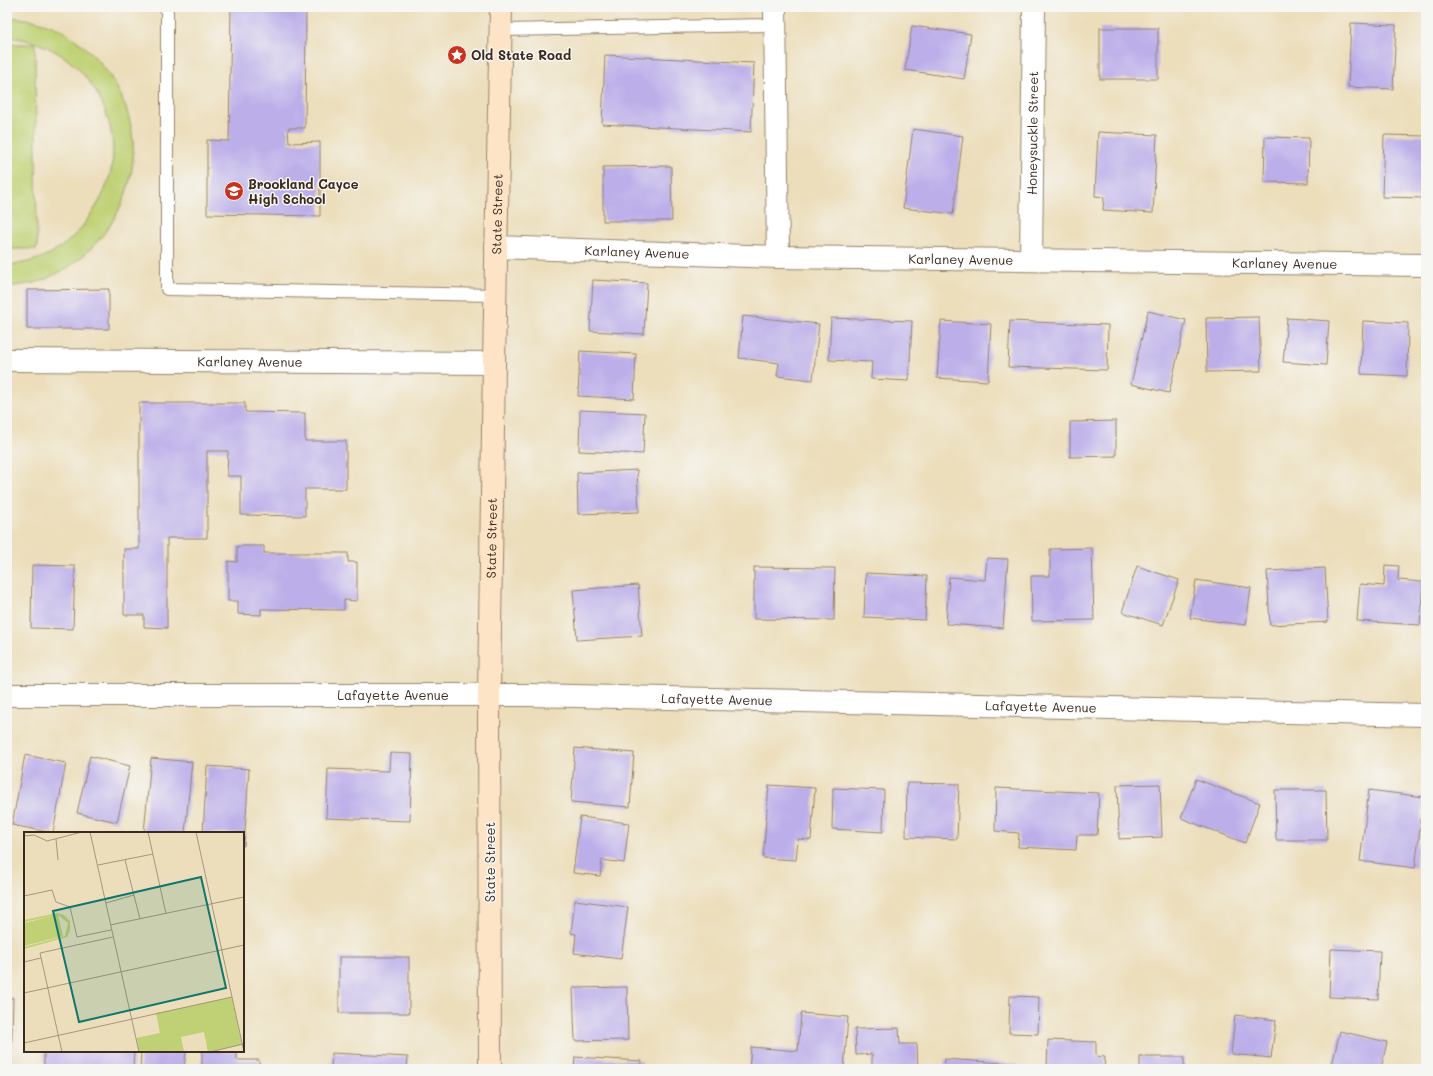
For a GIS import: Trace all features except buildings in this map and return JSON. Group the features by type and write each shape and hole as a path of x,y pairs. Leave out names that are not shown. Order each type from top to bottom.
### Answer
{"main road":[{"name":"State Street","path":"490,1069 489,695 501,7"}],"street":[{"name":"Honeysuckle Street","path":"1031,259 1034,7"},
{"path":"775,16 778,257"},
{"name":"Karlaney Avenue","path":"496,247 778,257 1426,264"},
{"name":"Karlaney Avenue","path":"7,360 494,363"},
{"name":"Lafayette Avenue","path":"7,695 489,695 1426,715"}],"lane":[{"path":"166,7 167,289 496,295"},
{"path":"501,30 775,16"}],"green space":[{"path":"7,17 45,23 72,37 86,48 99,61 119,91 126,107 131,125 133,142 133,161 130,180 124,199 116,216 105,232 78,260 62,271 38,282 17,286 7,286 7,265 20,264 44,257 65,244 74,236 90,216 104,191 110,175 113,157 109,121 93,87 82,73 68,60 53,50 31,41 7,37"},
{"path":"7,44 35,44 37,249 7,249"}],"place":[{"name":"Old State Road","path":"457,55"},
{"name":"Brookland Cayce High School","path":"234,191"}]}
